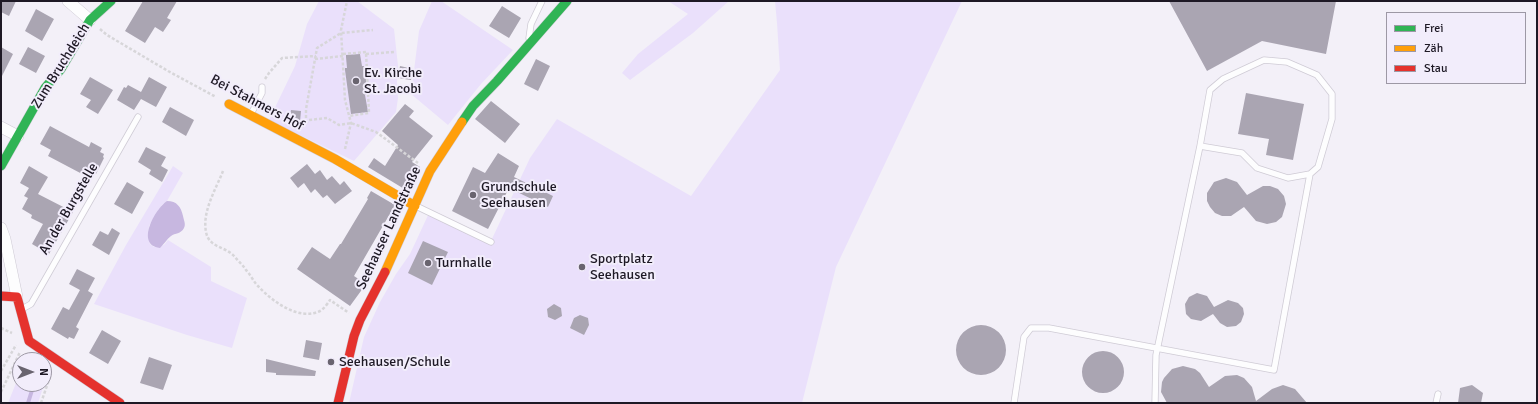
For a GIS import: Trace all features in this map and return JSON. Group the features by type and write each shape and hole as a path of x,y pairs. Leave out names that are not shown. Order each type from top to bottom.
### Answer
{"street":[{"path":"68,1 90,20"},
{"name":"Zum Bruchdeich","path":"1,166 45,88 61,69 90,20 110,1"},
{"name":"Seehauser Landstraße","path":"338,403 352,342 360,320 392,259 438,156 473,106 497,81 567,1"},
{"name":"Bei Stahmers Hof","path":"229,104 341,162 415,206"},
{"path":"1,127 18,136"},
{"path":"1,228 5,238 17,297 29,341 120,403"},
{"path":"1,296 17,297"}],"lane":[{"path":"528,46 530,24 542,1"},
{"path":"1155,403 1158,349 1200,146 1210,90 1223,79 1264,60 1287,62 1317,75 1332,94 1332,119 1318,167 1310,174 1288,178 1258,168 1242,153 1200,146"},
{"path":"250,116 262,93 262,87"},
{"name":"An der Burgstelle","path":"20,309 31,304 138,117"},
{"path":"1014,403 1024,338 1031,328 1049,328 1274,370 1310,174"},
{"path":"415,206 491,242"},
{"path":"1436,403 1438,394"}],"path":[{"path":"341,162 351,123 345,100 341,32 347,1"},
{"name":"Bei Stahmers Hof","path":"90,20 107,35 168,71 229,104"},
{"path":"306,124 306,109 317,48 341,32 373,30"},
{"path":"262,87 268,73 282,58 316,58 366,52 366,54 394,52"},
{"path":"349,116 369,113 366,54"},
{"path":"291,137 309,120 327,118 339,125 351,123 376,132 414,161 430,171"},
{"path":"223,171 206,212 206,233 209,241 215,246 232,254 247,270 257,286 279,304 295,312 310,314 322,311 330,300 360,320"},
{"path":"1,371 16,344 29,341"},
{"path":"1,392 20,352 29,341"},
{"path":"41,403 56,360"}],"shaded area":[{"path":"319,1 357,1 394,29 398,66 398,98 396,112 354,161 269,120 295,66 307,24"},
{"path":"432,1 441,1 513,50 481,84 448,125 411,94 419,31"},
{"path":"668,1 729,1 693,33 630,80 622,73 638,54 688,14"},
{"path":"775,1 962,1 836,267 802,403 349,403 364,337 380,302 396,274 410,254 430,211 491,241 530,158 557,119 691,196 780,70"},
{"path":"173,166 183,173 167,201 162,205 149,226 148,237 150,244 154,247 164,245 168,240 211,267 211,281 247,298 232,348 187,335 94,304 126,245"},
{"path":"167,201 176,203 180,207 185,225 181,231 171,236 160,248 153,245 149,241 148,234 157,211"},
{"path":"12,392 42,392 38,403 8,403"}],"building":[{"path":"1,1 16,1 9,16 1,12"},
{"path":"143,1 177,1 167,18 171,20 163,32 155,27 145,43 125,31"},
{"path":"1169,1 1336,1 1326,54 1262,41 1207,71"},
{"path":"502,6 521,18 509,38 489,26"},
{"path":"36,9 54,19 42,41 25,31"},
{"path":"1,47 13,54 1,78"},
{"path":"28,47 45,56 36,73 19,64"},
{"name":"Ev. Kirche St. Jacobi","path":"360,54 362,66 365,68 367,95 365,95 368,112 351,114 345,70 345,68 347,68 346,55"},
{"path":"536,59 550,66 538,91 524,84"},
{"path":"400,66 413,69 411,80 398,78"},
{"path":"90,77 113,90 98,114 86,107 91,100 80,94"},
{"path":"149,77 167,87 156,107 141,99 134,110 117,100 124,87 126,88 128,85 141,92"},
{"path":"1246,93 1304,104 1293,160 1266,155 1269,139 1238,134"},
{"path":"491,101 520,124 505,143 475,119"},
{"path":"405,104 414,111 409,117 433,136 412,162 420,167 406,190 368,167 374,158 385,166 398,145 382,131"},
{"path":"170,107 194,120 186,136 162,122"},
{"path":"291,110 301,111 300,122 289,121"},
{"path":"50,126 89,147 91,142 102,148 100,152 104,154 104,158 96,174 88,169 84,175 48,156 51,150 40,144"},
{"path":"146,147 166,157 161,166 168,170 162,182 149,174 151,170 138,162"},
{"path":"498,153 519,166 514,177 553,196 548,207 509,188 488,229 452,211 473,167 485,173"},
{"path":"307,164 315,174 320,170 327,180 332,176 340,185 344,181 352,191 335,204 327,195 323,198 315,189 311,193 304,183 298,188 290,178"},
{"path":"29,166 48,177 38,194 73,212 49,254 32,244 43,224 31,218 32,215 22,209 28,198 24,196 29,188 20,183"},
{"path":"1226,178 1237,182 1247,195 1263,186 1270,186 1278,189 1284,196 1286,204 1282,217 1276,222 1267,224 1256,221 1244,207 1231,216 1222,216 1215,213 1207,201 1207,193 1214,182"},
{"path":"127,182 144,192 132,214 114,204"},
{"path":"371,191 395,205 354,276 366,284 350,306 297,269 312,247 330,259 341,244 368,199 367,198"},
{"path":"112,228 120,233 109,255 92,245 100,231 108,235"},
{"name":"Turnhalle","path":"423,241 448,252 432,285 408,273"},
{"path":"77,269 95,278 88,291 93,294 76,327 79,329 74,339 69,337 68,339 51,329 63,307 69,310 80,290 69,284"},
{"path":"1197,293 1207,296 1214,307 1228,300 1238,303 1243,308 1244,314 1241,322 1236,326 1227,327 1220,323 1213,314 1201,321 1191,319 1186,314 1185,304 1189,297"},
{"path":"554,304 561,308 562,316 555,320 548,317 547,309"},
{"path":"580,315 588,318 589,325 584,335 570,328 574,318"},
{"path":"976,325 986,325 999,332 1006,345 1006,355 999,368 986,375 976,375 967,371 960,364 956,355 956,345 960,336 967,329"},
{"path":"102,330 121,341 108,364 89,353"},
{"path":"306,340 322,343 319,360 303,357"},
{"path":"1099,351 1107,351 1115,354 1121,360 1124,372 1121,384 1115,390 1107,393 1099,393 1091,390 1085,384 1082,376 1082,368 1085,360 1091,354"},
{"path":"149,357 172,365 163,390 140,383"},
{"path":"266,359 316,371 315,376 276,375 276,373 266,372"},
{"path":"1183,366 1195,369 1200,373 1209,387 1225,376 1237,375 1244,378 1252,387 1256,401 1272,389 1283,385 1295,389 1307,403 1167,403 1161,392 1162,382 1172,369"},
{"path":"1472,385 1483,393 1481,403 1458,403 1460,388"}],"waterway":[{"path":"28,403 31,392"}],"traffic: fast":[{"path":"1,166 45,88 61,69 90,20 111,1"},
{"path":"462,122 473,106 497,81 567,1"}],"traffic: slow":[{"path":"229,104 335,159 415,206"},
{"path":"385,272 430,171 462,122"}],"traffic: jam":[{"path":"338,403 354,336 360,320 385,272"},
{"path":"1,296 17,297 29,341 120,403"}],"place":[{"name":"Ev. Kirche St. Jacobi","path":"356,81"},
{"name":"Grundschule Seehausen","path":"473,195"},
{"name":"Turnhalle","path":"428,263"},
{"name":"Sportplatz Seehausen","path":"582,267"},
{"name":"Seehausen/Schule","path":"331,362"}]}
